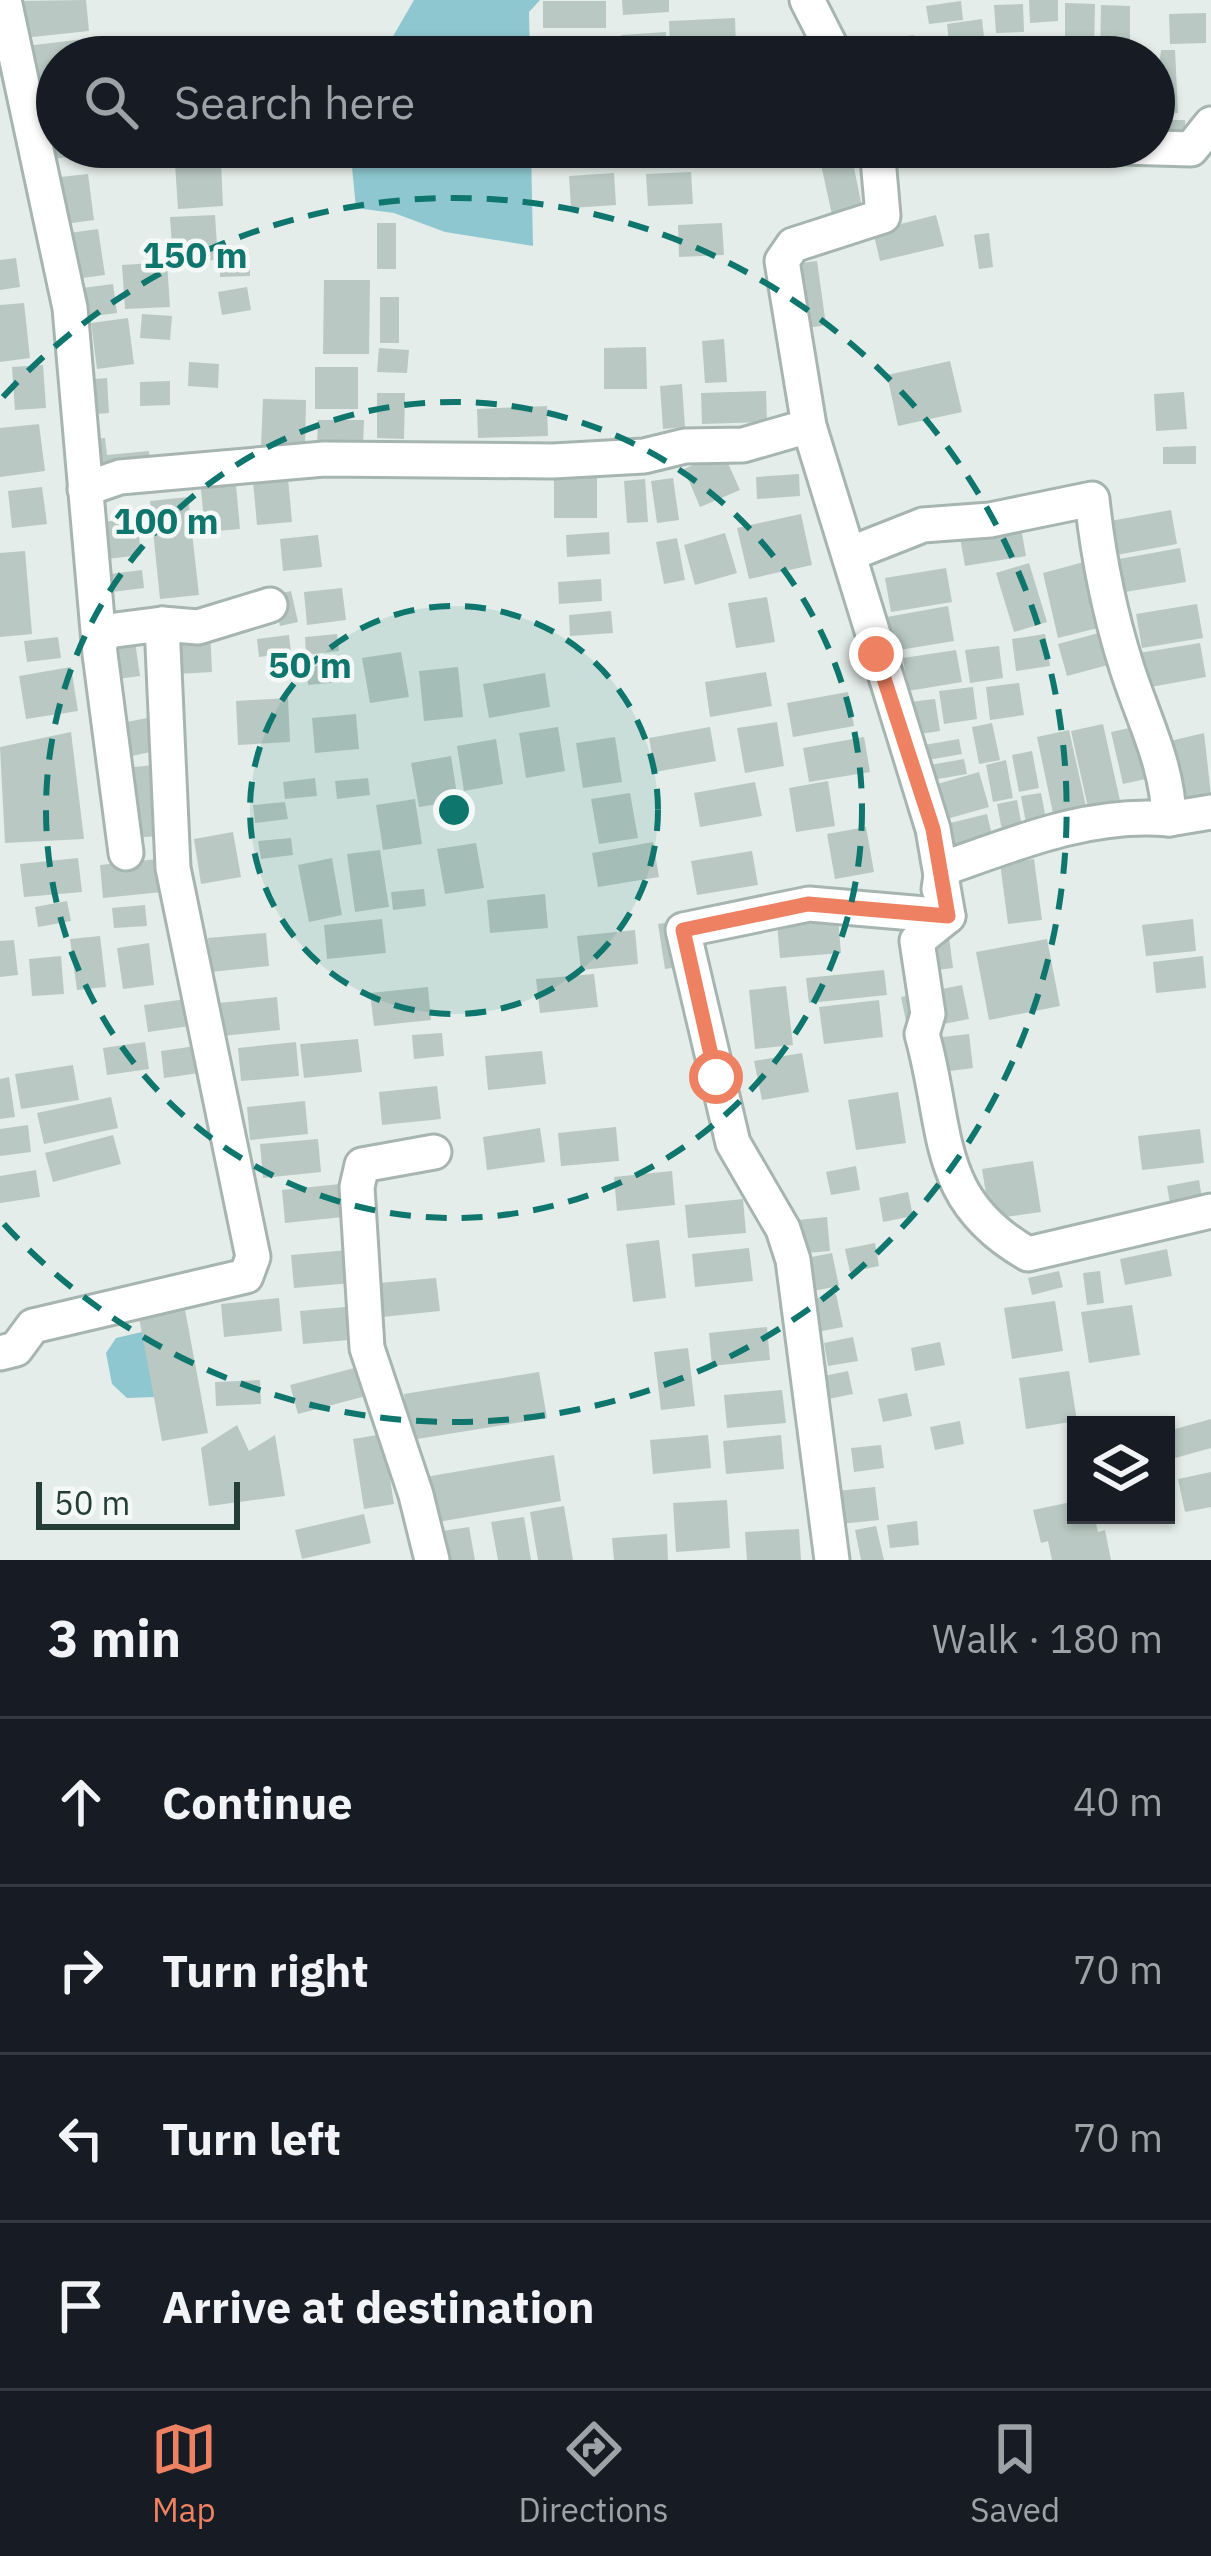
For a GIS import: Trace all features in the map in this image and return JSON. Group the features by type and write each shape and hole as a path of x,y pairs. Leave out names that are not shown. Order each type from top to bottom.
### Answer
{"street":[{"path":"4,0 36,149"},
{"path":"807,0 825,36"},
{"path":"1175,148 1192,148 1211,124"},
{"path":"40,168 70,308 99,644 126,853"},
{"path":"880,168 883,216 793,245 782,261 808,426 852,553 876,654 933,829 943,902"},
{"path":"85,490 120,477 166,471 324,459 553,461 644,456 685,446 743,445 808,426"},
{"path":"852,553 923,525 990,520 1092,499 1097,548 1125,662 1168,780 1169,819"},
{"path":"99,644 108,631 162,624 198,627 270,605"},
{"path":"0,1353 16,1349 34,1326 246,1276 253,1257 173,868 162,624"},
{"path":"1211,812 1082,824 942,869 943,902 916,941 928,1014 922,1034 959,1194 977,1220 1028,1254 1211,1211"},
{"path":"832,1560 793,1260 783,1229 733,1143 683,930 808,904 943,902"},
{"path":"432,1560 368,1348 357,1187 362,1165 434,1152"}],"water":[{"path":"414,0 540,0 529,12 530,36 393,36"},
{"path":"352,168 531,168 533,246 445,232 394,213 356,208"},
{"path":"146,1331 156,1397 127,1398 112,1384 106,1353 116,1338"}],"building":[{"path":"86,0 89,31 23,38 19,1"},
{"path":"622,0 669,0 669,12 623,15"},
{"path":"1029,0 1058,0 1058,21 1030,23"},
{"path":"543,1 606,1 606,28 543,28"},
{"path":"961,1 963,20 929,24 926,6"},
{"path":"1065,3 1095,4 1094,36 1065,36"},
{"path":"1023,4 1024,32 996,33 994,5"},
{"path":"1101,5 1130,6 1130,36 1100,36"},
{"path":"1206,13 1206,43 1175,44 1175,36 1170,36 1169,14"},
{"path":"735,18 736,36 669,36 669,21"},
{"path":"982,19 984,36 948,36 947,24"},
{"path":"666,32 666,36 621,36"},
{"path":"36,45 36,82 31,83 26,46"},
{"path":"1175,50 1178,113 1175,113"},
{"path":"1175,120 1185,120 1185,139 1175,139"},
{"path":"175,168 221,168 223,206 178,209"},
{"path":"822,168 854,168 864,217 834,224"},
{"path":"691,172 693,204 648,206 646,174"},
{"path":"614,173 616,205 571,208 569,176"},
{"path":"88,174 94,220 57,225 51,178"},
{"path":"215,215 218,260 173,262 170,217"},
{"path":"936,215 944,246 880,261 873,231"},
{"path":"377,223 396,223 396,269 377,269"},
{"path":"722,223 724,255 679,257 678,225"},
{"path":"98,229 105,275 68,280 62,234"},
{"path":"989,233 993,267 979,269 974,235"},
{"path":"250,252 250,276 220,277 220,253"},
{"path":"16,258 20,287 0,290 0,260"},
{"path":"817,261 826,325 795,330 786,265"},
{"path":"167,262 170,307 125,309 122,265"},
{"path":"324,280 370,280 369,354 323,354"},
{"path":"113,284 117,313 79,318 75,289"},
{"path":"247,287 251,310 222,315 218,292"},
{"path":"380,297 399,297 399,343 380,343"},
{"path":"24,303 30,358 0,362 0,305"},
{"path":"142,314 172,316 170,340 140,338"},
{"path":"128,318 134,364 97,369 91,323"},
{"path":"724,339 727,382 705,383 702,341"},
{"path":"646,347 647,389 604,389 604,348"},
{"path":"379,348 409,350 407,373 377,372"},
{"path":"950,361 962,412 898,426 887,375"},
{"path":"189,362 219,364 218,388 188,386"},
{"path":"43,365 46,408 15,410 12,367"},
{"path":"315,367 358,367 358,409 315,409"},
{"path":"107,378 109,413 84,415 82,380"},
{"path":"170,381 170,405 140,406 140,382"},
{"path":"682,384 685,427 663,429 660,386"},
{"path":"766,391 767,422 702,424 701,393"},
{"path":"1184,392 1187,429 1156,431 1154,394"},
{"path":"377,393 405,393 404,439 377,438"},
{"path":"263,399 306,400 305,447 261,446"},
{"path":"547,406 548,436 478,438 477,409"},
{"path":"318,420 364,420 363,447 317,447"},
{"path":"39,424 45,471 0,477 0,428"},
{"path":"105,438 107,455 149,451 150,467 91,473 88,439"},
{"path":"1196,446 1196,464 1163,464 1163,447"},
{"path":"723,452 740,490 700,507 684,469"},
{"path":"799,474 800,496 757,499 756,477"},
{"path":"554,476 597,477 597,518 554,518"},
{"path":"288,478 292,522 257,525 253,481"},
{"path":"673,478 679,520 657,523 651,481"},
{"path":"645,479 648,522 627,523 624,481"},
{"path":"236,485 240,529 205,532 201,489"},
{"path":"42,487 47,524 12,528 8,491"},
{"path":"188,497 199,595 160,599 150,501"},
{"path":"1171,510 1177,544 1116,555 1110,521"},
{"path":"801,514 812,565 749,579 737,528"},
{"path":"137,518 141,555 107,559 102,522"},
{"path":"1020,522 1026,556 965,566 959,532"},
{"path":"609,532 610,554 567,557 566,535"},
{"path":"725,533 737,573 695,585 684,545"},
{"path":"318,535 322,567 283,571 280,539"},
{"path":"677,538 685,580 664,584 656,542"},
{"path":"1180,548 1186,582 1125,592 1119,559"},
{"path":"25,551 32,634 0,637 0,553"},
{"path":"1095,559 1110,625 1058,638 1043,573"},
{"path":"1029,563 1047,622 1014,632 996,573"},
{"path":"946,568 952,602 891,612 885,578"},
{"path":"142,570 144,588 112,592 110,574"},
{"path":"601,579 602,601 559,604 558,582"},
{"path":"342,588 346,620 307,625 304,592"},
{"path":"291,591 298,622 280,626 273,595"},
{"path":"767,597 775,642 736,648 728,603"},
{"path":"1197,604 1203,638 1142,648 1136,614"},
{"path":"948,606 954,641 893,651 887,617"},
{"path":"611,611 613,633 570,636 569,615"},
{"path":"210,629 212,672 159,675 157,630"},
{"path":"1110,630 1119,662 1067,676 1058,644"},
{"path":"337,634 339,651 306,655 305,637"},
{"path":"1045,634 1050,666 1016,671 1012,639"},
{"path":"289,635 291,653 259,657 257,639"},
{"path":"58,637 61,658 27,662 24,641"},
{"path":"135,641 140,676 110,680 105,646"},
{"path":"1200,643 1206,677 1145,688 1139,653"},
{"path":"999,646 1003,678 970,683 965,650"},
{"path":"956,650 962,682 908,691 903,658"},
{"path":"401,652 409,697 370,703 362,658"},
{"path":"339,664 341,682 308,685 307,667"},
{"path":"71,667 78,711 26,719 19,676"},
{"path":"458,667 463,717 424,721 419,671"},
{"path":"766,672 772,706 710,717 705,682"},
{"path":"545,673 550,707 489,718 483,684"},
{"path":"1019,683 1024,715 990,720 986,687"},
{"path":"973,687 977,719 944,724 939,691"},
{"path":"848,692 854,726 793,737 787,703"},
{"path":"288,698 290,742 238,745 236,701"},
{"path":"935,699 940,731 906,736 901,703"},
{"path":"356,714 359,749 315,753 312,718"},
{"path":"152,717 159,750 119,759 112,725"},
{"path":"777,722 784,766 745,773 737,728"},
{"path":"992,723 1000,760 979,764 972,727"},
{"path":"1103,724 1121,805 1089,812 1071,731"},
{"path":"1143,725 1155,777 1123,784 1111,732"},
{"path":"558,727 565,771 526,778 519,733"},
{"path":"710,727 716,761 655,772 649,738"},
{"path":"1069,730 1087,811 1054,818 1037,737"},
{"path":"71,732 84,839 5,843 0,747"},
{"path":"1204,733 1211,795 1185,802 1170,741"},
{"path":"615,737 622,782 583,788 576,743"},
{"path":"864,737 870,772 809,782 803,748"},
{"path":"496,739 503,784 464,791 457,746"},
{"path":"959,739 962,754 916,762 913,747"},
{"path":"1032,751 1039,788 1019,792 1012,755"},
{"path":"451,756 458,801 419,807 411,763"},
{"path":"964,759 967,774 920,782 918,767"},
{"path":"1006,760 1013,798 993,802 986,765"},
{"path":"153,765 159,836 131,838 126,768"},
{"path":"979,772 989,807 936,822 927,787"},
{"path":"315,778 317,796 285,799 283,782"},
{"path":"368,778 370,795 337,799 335,781"},
{"path":"828,781 835,826 796,832 789,788"},
{"path":"755,782 762,816 700,827 694,793"},
{"path":"630,793 638,838 599,844 591,799"},
{"path":"1041,793 1048,830 1028,834 1021,796"},
{"path":"415,799 422,844 383,850 376,805"},
{"path":"1017,800 1024,837 1004,841 997,804"},
{"path":"285,802 288,819 255,823 253,805"},
{"path":"987,814 994,844 946,857 938,826"},
{"path":"866,827 874,872 835,879 827,834"},
{"path":"233,832 241,877 201,884 194,839"},
{"path":"291,838 293,855 261,859 258,841"},
{"path":"653,842 659,877 598,887 592,853"},
{"path":"476,843 484,888 445,894 437,849"},
{"path":"380,850 389,907 355,912 347,854"},
{"path":"752,851 758,885 697,895 691,861"},
{"path":"78,858 82,892 24,897 20,864"},
{"path":"332,858 342,915 309,922 298,865"},
{"path":"158,859 162,892 103,898 100,865"},
{"path":"1034,859 1042,920 1008,924 1000,863"},
{"path":"424,889 426,906 393,910 391,892"},
{"path":"545,894 548,928 490,933 487,900"},
{"path":"67,901 71,921 38,927 35,907"},
{"path":"145,905 147,926 114,928 112,908"},
{"path":"696,918 704,963 665,969 658,924"},
{"path":"382,919 386,953 327,959 324,925"},
{"path":"838,919 841,953 780,958 777,924"},
{"path":"1193,919 1196,951 1146,956 1142,925"},
{"path":"635,930 638,964 581,970 577,936"},
{"path":"266,933 269,966 211,972 208,938"},
{"path":"100,936 106,987 77,990 70,939"},
{"path":"949,937 953,968 903,974 900,942"},
{"path":"1047,939 1060,1006 989,1020 976,952"},
{"path":"14,940 18,975 0,977 0,941"},
{"path":"149,943 154,985 123,989 117,948"},
{"path":"61,956 64,994 32,996 29,959"},
{"path":"1203,956 1206,988 1156,993 1153,962"},
{"path":"884,970 887,995 809,1003 806,978"},
{"path":"594,974 598,1007 540,1013 536,979"},
{"path":"962,985 969,1019 908,1031 901,997"},
{"path":"786,986 793,1045 755,1049 749,990"},
{"path":"428,987 431,1020 374,1026 370,993"},
{"path":"277,997 280,1030 222,1036 219,1003"},
{"path":"186,999 190,1026 148,1032 144,1005"},
{"path":"879,1000 883,1037 824,1044 819,1007"},
{"path":"442,1033 444,1056 414,1059 412,1035"},
{"path":"969,1034 973,1068 912,1076 907,1041"},
{"path":"358,1039 362,1072 304,1078 300,1044"},
{"path":"145,1042 149,1069 107,1075 103,1048"},
{"path":"296,1042 299,1076 241,1081 238,1048"},
{"path":"203,1045 206,1072 164,1078 161,1051"},
{"path":"542,1051 546,1084 488,1090 485,1056"},
{"path":"802,1053 809,1092 762,1100 754,1061"},
{"path":"73,1065 79,1100 21,1109 15,1074"},
{"path":"9,1077 15,1117 0,1119 0,1079"},
{"path":"437,1086 441,1119 382,1125 379,1092"},
{"path":"898,1092 906,1143 856,1150 848,1100"},
{"path":"111,1097 118,1128 44,1144 37,1113"},
{"path":"305,1101 308,1134 250,1140 247,1107"},
{"path":"28,1125 31,1152 0,1156 0,1129"},
{"path":"616,1127 619,1161 561,1166 558,1133"},
{"path":"540,1128 545,1162 487,1170 483,1137"},
{"path":"1200,1129 1204,1163 1142,1170 1138,1136"},
{"path":"113,1135 121,1164 53,1182 45,1153"},
{"path":"318,1139 321,1172 263,1178 260,1144"},
{"path":"1033,1161 1041,1212 990,1219 982,1169"},
{"path":"856,1166 860,1190 831,1195 826,1172"},
{"path":"36,1170 40,1197 0,1203 0,1176"},
{"path":"672,1171 675,1205 617,1211 614,1177"},
{"path":"1199,1180 1202,1198 1170,1203 1167,1186"},
{"path":"340,1184 343,1217 285,1223 282,1190"},
{"path":"908,1192 913,1216 883,1222 879,1198"},
{"path":"743,1199 746,1233 688,1238 685,1205"},
{"path":"827,1217 830,1251 772,1256 769,1223"},
{"path":"659,1240 666,1298 633,1302 626,1244"},
{"path":"875,1243 879,1266 850,1272 845,1249"},
{"path":"749,1248 753,1281 695,1287 692,1254"},
{"path":"1167,1249 1172,1276 1125,1285 1120,1259"},
{"path":"349,1250 352,1283 294,1288 291,1255"},
{"path":"832,1253 839,1286 782,1297 775,1264"},
{"path":"1059,1271 1063,1287 1032,1295 1028,1278"},
{"path":"1100,1271 1104,1303 1087,1305 1083,1273"},
{"path":"436,1278 440,1311 382,1317 379,1283"},
{"path":"836,1294 843,1327 786,1338 779,1306"},
{"path":"279,1298 282,1331 224,1337 221,1304"},
{"path":"183,1299 208,1433 162,1441 137,1307"},
{"path":"1055,1301 1063,1351 1012,1359 1004,1308"},
{"path":"1132,1305 1140,1355 1089,1363 1081,1312"},
{"path":"357,1306 361,1339 303,1344 300,1311"},
{"path":"767,1327 770,1360 712,1366 709,1333"},
{"path":"853,1337 858,1361 828,1366 824,1343"},
{"path":"940,1342 945,1365 915,1371 911,1348"},
{"path":"688,1348 695,1406 661,1410 654,1352"},
{"path":"358,1367 366,1396 298,1414 290,1385"},
{"path":"848,1371 853,1394 823,1400 819,1377"},
{"path":"1069,1371 1076,1416 1067,1416 1067,1423 1026,1429 1019,1378"},
{"path":"539,1372 547,1418 411,1440 404,1394"},
{"path":"260,1380 261,1404 216,1406 215,1382"},
{"path":"782,1390 786,1423 727,1428 724,1395"},
{"path":"907,1393 912,1416 883,1422 878,1399"},
{"path":"1211,1419 1211,1448 1175,1458 1175,1429"},
{"path":"960,1421 964,1444 935,1450 930,1427"},
{"path":"237,1425 249,1451 275,1435 285,1496 209,1506 201,1448"},
{"path":"383,1434 394,1504 364,1509 353,1439"},
{"path":"708,1435 711,1468 653,1474 650,1440"},
{"path":"781,1435 784,1469 726,1474 723,1441"},
{"path":"881,1445 884,1468 854,1472 851,1448"},
{"path":"554,1455 561,1501 426,1524 419,1478"},
{"path":"1211,1472 1211,1507 1185,1512 1178,1479"},
{"path":"875,1487 879,1520 821,1526 818,1493"},
{"path":"727,1500 730,1548 676,1552 673,1503"},
{"path":"1067,1503 1067,1524 1096,1524 1098,1532 1105,1530 1111,1560 1052,1560 1048,1541 1041,1543 1033,1510"},
{"path":"564,1506 573,1560 538,1560 530,1512"},
{"path":"364,1514 371,1543 302,1559 295,1530"},
{"path":"524,1517 531,1560 498,1560 491,1522"},
{"path":"917,1521 919,1545 890,1548 887,1525"},
{"path":"876,1526 884,1560 861,1560 855,1530"},
{"path":"469,1527 475,1560 441,1560 436,1532"},
{"path":"799,1529 801,1560 747,1560 745,1532"},
{"path":"667,1534 668,1560 614,1560 612,1538"}],"route":[{"path":"716,1077 683,930 808,904 948,916 939,889 933,829 876,654"}]}
